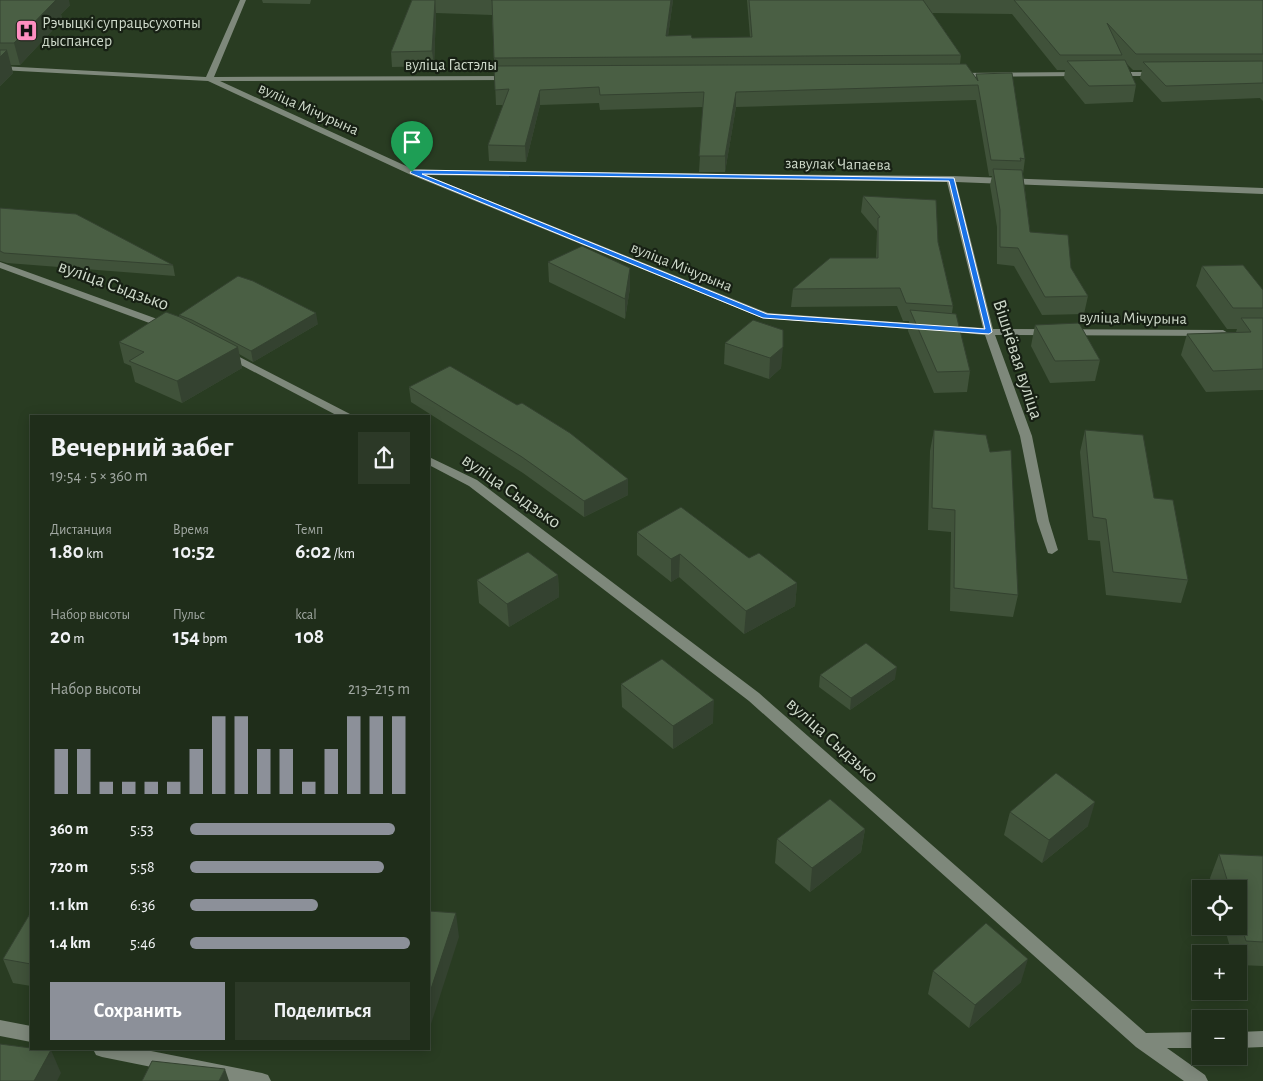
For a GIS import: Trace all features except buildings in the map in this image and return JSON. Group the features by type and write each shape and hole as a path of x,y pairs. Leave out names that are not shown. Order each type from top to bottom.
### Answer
{"street":[{"path":"209,80 243,0"},
{"name":"вуліца Гастэлы","path":"0,68 209,80 517,78"},
{"path":"945,75 1084,74"},
{"path":"1104,74 1164,74"},
{"name":"вуліца Мічурына","path":"209,80 412,172 766,316 989,332 1234,334"},
{"name":"завулак Чапаева","path":"412,172 952,179 1263,191"},
{"name":"Вішнёвая вуліца","path":"952,179 989,332 1026,436 1043,521 1052,550"},
{"name":"вуліца Сыдзько","path":"0,265 180,331"},
{"path":"215,348 344,415"},
{"name":"вуліца Сыдзько","path":"430,461 473,483 754,697 1142,1042 1199,1081"},
{"path":"0,1028 30,1034"},
{"path":"1247,1040 1263,1039"},
{"path":"1142,1042 1192,1040"},
{"path":"107,1050 262,1081"}],"place":[{"name":"Рэчыцкі супрацьсухотны дыспансер","path":"26,31"}],"route":[{"path":"412,172 952,179 989,332 766,316 412,172"}]}
